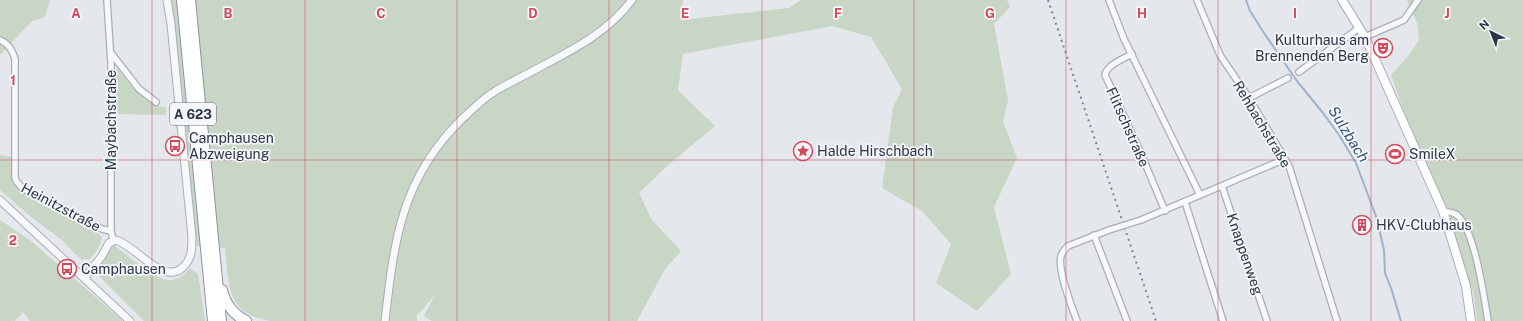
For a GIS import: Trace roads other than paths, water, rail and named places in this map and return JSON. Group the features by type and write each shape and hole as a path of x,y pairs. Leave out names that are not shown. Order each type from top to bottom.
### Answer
{"highway":[{"name":"A 623","path":"182,0 213,321"},
{"name":"A 623","path":"190,0 221,321"},
{"name":"A 623","path":"216,260 223,296 234,313 246,321"}],"main road":[{"path":"1342,0 1365,37 1443,211 1466,286 1471,321"}],"street":[{"name":"Maybachstraße","path":"107,0 110,52 111,231 113,240"},
{"path":"85,277 102,256 109,243 113,240 120,241 155,266 169,273 180,270 185,266 191,255 191,229 172,32 167,0"},
{"path":"385,321 395,242 403,213 422,167 438,145 461,120 493,92 587,40 617,17 632,0"},
{"path":"1110,0 1120,28 1200,195"},
{"name":"Rehbachstraße","path":"1197,0 1220,55 1249,98 1285,159 1293,177 1337,321"},
{"path":"1365,37 1404,20 1418,0"},
{"path":"1299,72 1359,28"},
{"name":"Heinitzstraße","path":"0,40 6,43 12,50 15,60 15,178 17,182 22,188 102,229 111,231"},
{"path":"110,52 138,89 156,102"},
{"name":"Flitschstraße","path":"1132,54 1109,67 1105,75 1139,149 1165,211"},
{"path":"1249,98 1288,78"},
{"path":"1077,321 1061,272 1061,257 1064,250 1068,246 1094,235 1165,211 1285,159"},
{"name":"Knappenweg","path":"1222,186 1268,321"},
{"path":"0,200 85,277 130,321"},
{"path":"1185,202 1223,321"},
{"path":"1443,211 1454,213 1458,216 1466,228 1474,250 1488,321"},
{"path":"1094,235 1127,321"}],"waterway":[{"name":"Sulzbach","path":"1246,0 1250,11 1264,33 1297,81 1339,135 1356,163 1377,219 1384,250 1385,273 1401,321"}],"railway":[{"path":"1048,0 1156,321"}],"place":[{"name":"Kulturhaus am Brennenden Berg","path":"1383,48"},
{"name":"Camphausen Abzweigung","path":"175,146"},
{"name":"Halde Hirschbach","path":"803,151"},
{"name":"SmileX","path":"1395,154"},
{"name":"HKV-Clubhaus","path":"1362,225"},
{"name":"Camphausen","path":"67,269"}]}
